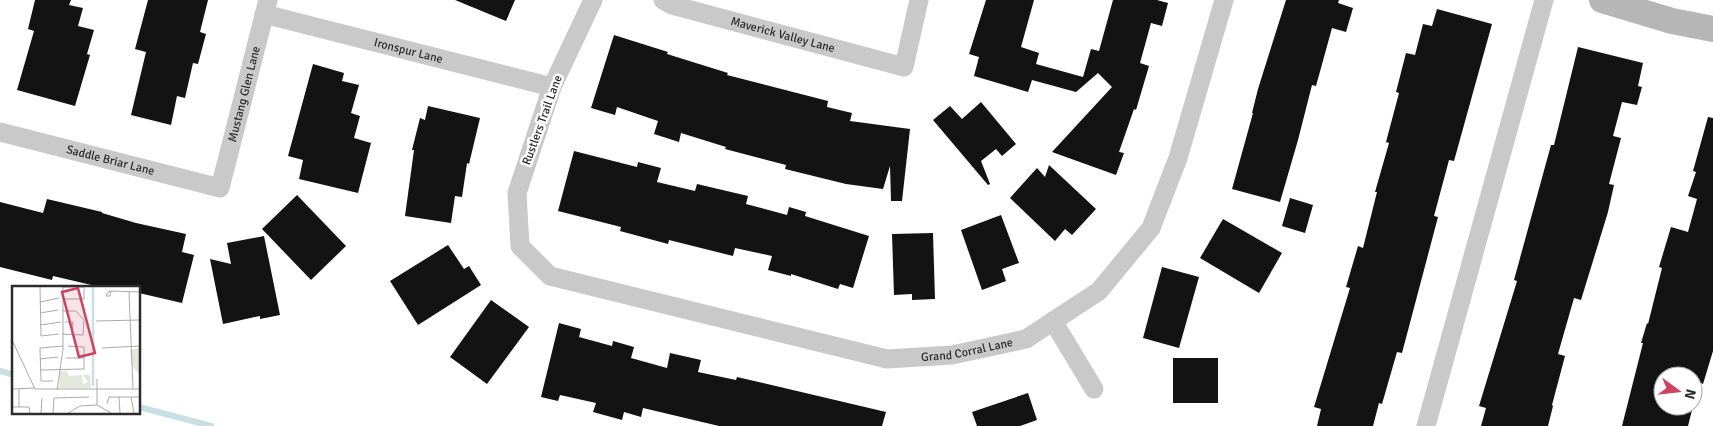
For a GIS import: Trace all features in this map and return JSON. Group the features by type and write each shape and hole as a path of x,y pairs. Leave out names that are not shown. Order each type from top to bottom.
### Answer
{"street":[{"name":"Rustlers Trail Lane","path":"520,246 517,193 552,87 593,0"},
{"name":"Maverick Valley Lane","path":"663,0 904,66 919,0"},
{"name":"Grand Corral Lane","path":"520,246 550,276 887,359 952,355 1026,339 1099,291 1151,228 1178,158 1224,0"},
{"path":"1426,426 1544,0"},
{"path":"1602,0 1672,21 1713,29"},
{"name":"Ironspur Lane","path":"266,7 552,87"},
{"name":"Mustang Glen Lane","path":"220,188 266,7"},
{"name":"Saddle Briar Lane","path":"0,132 220,188"},
{"path":"1053,321 1094,389"}],"building":[{"path":"35,0 71,0 69,5 83,8 78,26 94,30 87,54 90,55 75,106 17,90 34,31 28,29"},
{"path":"148,0 208,0 200,32 206,34 198,64 193,63 185,98 177,96 171,125 131,115 146,52 135,49"},
{"path":"455,0 515,0 506,21"},
{"path":"986,0 1034,0 1021,47 1039,53 1036,64 1083,77 1091,49 1099,51 1113,0 1157,0 1168,3 1162,26 1151,23 1140,63 1149,66 1136,110 1134,109 1119,152 1124,153 1116,175 1052,152 1112,87 1098,73 1076,92 1032,80 1028,92 974,76 979,57 969,54"},
{"path":"1286,0 1339,0 1338,3 1353,8 1346,32 1332,28 1316,86 1312,85 1280,202 1232,189 1258,89"},
{"path":"1437,9 1492,24 1454,161 1449,160 1434,216 1438,217 1402,353 1397,352 1382,404 1379,403 1373,426 1317,426 1321,409 1314,407 1350,288 1346,287 1358,246 1363,248 1377,192 1375,192 1389,143 1386,142 1399,93 1396,92 1406,53 1415,55 1423,24 1432,26"},
{"path":"614,35 728,73 727,75 828,101 827,107 852,113 850,121 910,129 902,201 891,201 890,166 883,189 846,184 785,169 786,165 725,149 726,147 681,133 679,142 654,134 658,121 617,107 615,115 591,108"},
{"path":"1578,47 1643,63 1638,86 1642,87 1637,105 1622,102 1613,136 1621,138 1609,184 1614,185 1608,212 1581,300 1574,298 1558,354 1565,356 1548,426 1481,426 1486,408 1479,406 1517,281 1514,280 1551,145 1554,145"},
{"path":"313,64 344,73 342,81 359,85 351,113 360,116 354,138 371,143 358,193 299,179 303,160 288,156"},
{"path":"981,102 1016,144 1002,156 996,149 981,161 990,184 988,185 933,120 950,106 962,119"},
{"path":"428,106 480,118 469,164 467,163 462,197 455,196 451,223 405,216 414,150 412,150 420,118 425,120"},
{"path":"1708,117 1713,118 1713,351 1703,384 1703,366 1653,366 1653,416 1690,416 1688,426 1622,426 1643,343 1641,343 1648,324 1662,268 1659,267 1671,227 1688,232 1697,199 1688,196 1696,172 1693,171"},
{"path":"574,151 637,167 638,162 661,168 657,182 695,191 697,184 748,196 746,204 787,215 789,207 806,212 805,216 869,236 853,288 840,284 838,289 791,274 791,276 768,270 772,256 735,248 733,256 669,240 668,244 620,231 621,227 558,211"},
{"path":"1049,165 1096,209 1072,235 1065,229 1055,241 1010,198 1037,168 1045,177"},
{"path":"297,195 346,246 311,280 262,229"},
{"path":"1290,198 1313,205 1305,233 1282,226"},
{"path":"47,199 102,212 136,223 186,234 182,252 194,255 182,303 140,293 140,286 96,286 53,276 52,280 0,267 0,202 43,213"},
{"path":"1001,215 1019,263 1002,269 1006,281 982,290 961,230"},
{"path":"1223,219 1282,253 1259,293 1200,258"},
{"path":"933,233 935,299 912,300 912,294 894,295 892,234"},
{"path":"264,236 280,315 260,319 260,316 223,324 210,259 231,264 227,243"},
{"path":"448,245 464,269 469,266 481,285 418,325 390,281"},
{"path":"1162,267 1199,277 1179,348 1143,338"},
{"path":"491,300 529,327 487,384 450,357"},
{"path":"559,323 581,329 579,337 612,346 613,341 634,347 631,358 667,368 670,353 701,360 698,372 736,380 737,377 886,412 882,426 719,426 643,408 641,417 624,412 622,420 593,412 596,403 560,395 558,401 541,397"},
{"path":"1173,358 1218,358 1218,403 1173,403"},
{"path":"1028,393 1037,420 1020,426 977,426 972,412"}],"waterway":[{"path":"0,371 12,374"},
{"path":"140,407 211,426"}]}
